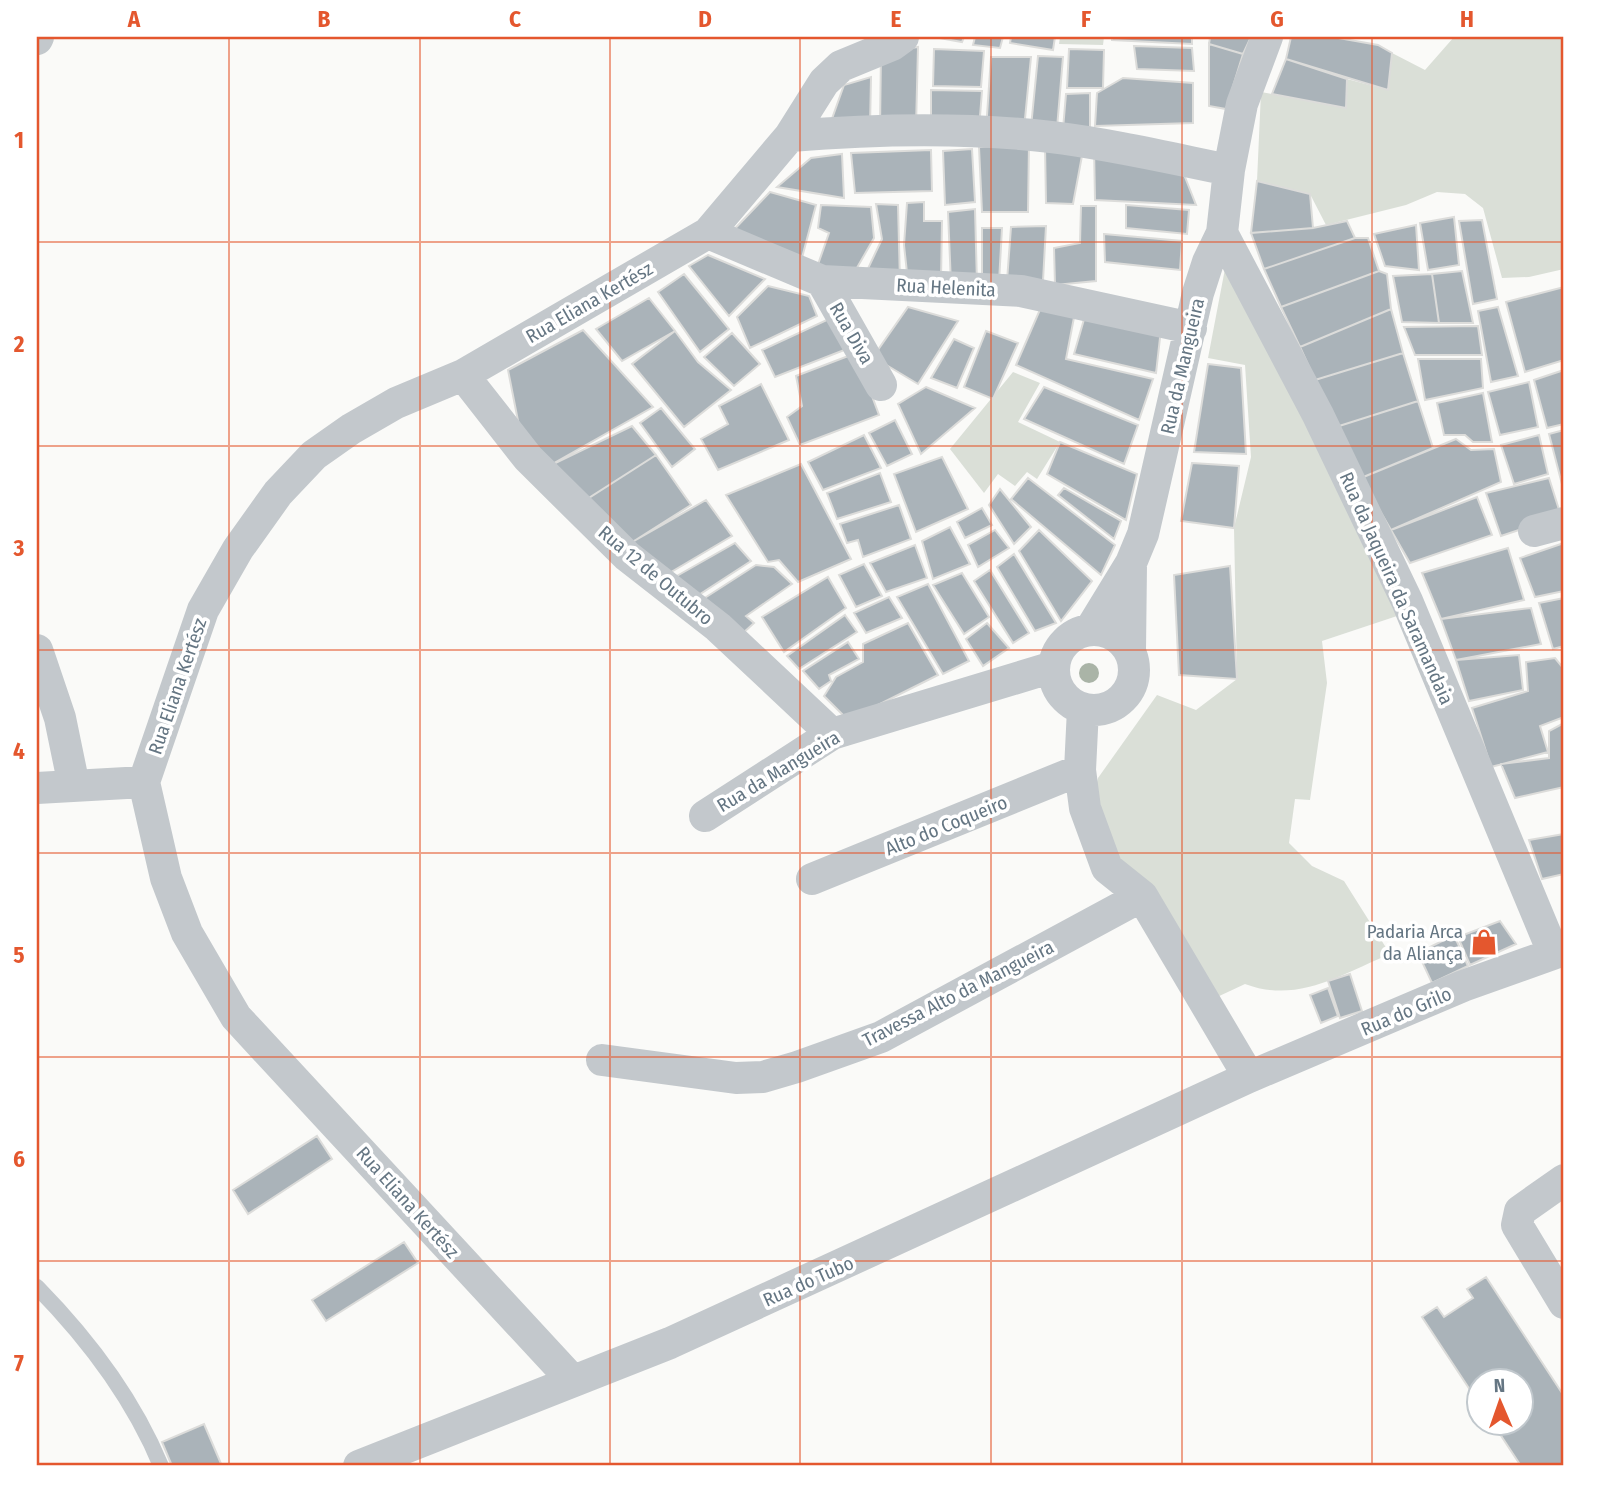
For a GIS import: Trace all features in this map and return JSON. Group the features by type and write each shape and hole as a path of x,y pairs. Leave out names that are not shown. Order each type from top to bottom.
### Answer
{"street":[{"name":"Rua Eliana Kertész","path":"573,1381 236,1017 187,933 166,878 145,782 203,610 238,549 278,493 314,455 396,402 463,375 708,233 790,136 824,82 841,66 892,46 903,37"},
{"path":"790,136 864,130 1007,133 1065,139 1228,170 1242,104 1266,37"},
{"name":"Rua da Mangueira","path":"1090,629 1131,563 1143,534 1208,262 1222,233 1228,170"},
{"name":"Rua Helenita","path":"708,233 822,281 1021,291 1191,328"},
{"name":"Rua da Jaqueira da Saramandaia","path":"1222,233 1318,415 1407,601 1559,951"},
{"name":"Rua Diva","path":"822,281 881,385"},
{"name":"Rua 12 de Outubro","path":"463,375 528,458 627,556 718,627 832,734"},
{"path":"1534,531 1564,523"},
{"name":"Rua da Mangueira","path":"1130,650 1131,563"},
{"path":"1090,629 1112,634 1130,650 1135,674 1126,695 1106,709 1083,709 1067,700 1056,686 1053,667 1064,642 1090,629"},
{"path":"37,650 60,718 74,786"},
{"name":"Rua da Mangueira","path":"705,816 832,734 1053,667"},
{"path":"1083,709 1080,770 1085,808 1107,868 1142,896 1249,1077"},
{"name":"Alto do Coqueiro","path":"812,879 1080,770"},
{"path":"37,788 145,782"},
{"name":"Travessa Alto da Mangueira","path":"601,1060 736,1078 763,1077 797,1068 881,1037 1142,896"},
{"name":"Rua do Grilo","path":"1249,1077 1463,986 1559,951"},
{"name":"Rua do Tubo","path":"359,1466 670,1343 1249,1077"},
{"path":"1564,1180 1520,1211 1517,1225 1564,1303"}],"lane":[{"path":"37,1287 70,1320 109,1371 152,1444 161,1466"}],"shaded area":[{"path":"1060,37 1104,37 1103,45 1059,44"},
{"path":"1454,37 1564,37 1564,269 1529,277 1502,278 1483,208 1465,194 1437,192 1406,205 1326,225 1310,194 1257,181 1261,92 1345,107 1347,79 1388,90 1392,53 1425,70"},
{"path":"1228,253 1400,615 1322,641 1327,683 1310,800 1295,799 1289,843 1312,866 1344,881 1390,954 1337,978 1302,989 1283,991 1245,984 1215,998 1111,862 1091,807 1098,778 1157,695 1196,710 1237,679 1234,528 1251,457 1245,365 1208,358"},
{"path":"1013,372 1040,383 1018,422 1060,442 1037,479 1027,472 1015,486 998,474 984,493 950,449"}],"building":[{"path":"934,37 964,37 962,42"},
{"path":"975,37 1003,37 1000,48 973,45"},
{"path":"1011,37 1055,37 1053,50 1010,43"},
{"path":"1112,37 1192,37 1192,44 1112,40"},
{"path":"1210,37 1251,37 1243,54 1209,44"},
{"path":"1291,37 1333,37 1378,45 1392,53 1388,90 1286,59"},
{"path":"1209,44 1243,54 1226,109 1209,106"},
{"path":"1134,46 1192,48 1194,71 1137,69"},
{"path":"918,47 916,127 880,128 881,52"},
{"path":"934,49 984,51 981,87 933,86"},
{"path":"1069,49 1104,50 1103,88 1067,88"},
{"path":"1038,56 1063,57 1057,128 1031,127"},
{"path":"991,57 1031,57 1024,129 986,130"},
{"path":"1286,59 1347,79 1346,108 1272,94"},
{"path":"871,77 870,127 828,130 844,85"},
{"path":"1123,78 1193,83 1193,123 1095,126 1097,93"},
{"path":"931,90 982,91 979,129 931,127"},
{"path":"1090,93 1090,128 1063,129 1066,94"},
{"path":"1029,143 1028,212 982,212 979,147"},
{"path":"1084,145 1073,204 1046,203 1045,146"},
{"path":"1094,147 1181,167 1196,205 1095,200"},
{"path":"972,149 975,202 945,205 943,151"},
{"path":"931,150 932,191 855,193 851,153"},
{"path":"842,154 844,198 777,187 811,158"},
{"path":"1257,181 1310,194 1313,228 1251,233"},
{"path":"770,192 816,205 799,269 726,238"},
{"path":"924,202 924,221 942,221 941,281 908,282 904,245 907,203"},
{"path":"876,204 898,205 900,282 863,279 882,239"},
{"path":"821,205 871,207 874,238 850,280 815,273 829,233 818,228"},
{"path":"1126,205 1189,210 1187,234 1126,228"},
{"path":"1081,206 1096,206 1096,281 1055,285 1054,248 1080,243"},
{"path":"975,209 977,284 951,284 948,212"},
{"path":"1454,217 1459,265 1428,270 1420,223"},
{"path":"1482,220 1497,299 1473,304 1459,221"},
{"path":"1347,221 1355,238 1264,269 1251,233 1313,228"},
{"path":"1416,225 1419,270 1385,266 1374,234"},
{"path":"1046,226 1043,281 1007,281 1011,227"},
{"path":"982,228 1002,228 999,282 982,284"},
{"path":"1104,234 1182,241 1180,270 1105,262"},
{"path":"1355,238 1368,238 1379,271 1281,307 1264,269"},
{"path":"708,255 765,279 729,316 689,266"},
{"path":"1379,271 1387,274 1391,309 1300,347 1281,307"},
{"path":"1462,271 1473,323 1439,323 1432,274"},
{"path":"684,274 729,329 700,352 658,292"},
{"path":"1432,274 1439,323 1402,322 1393,276"},
{"path":"768,286 809,296 817,316 750,348 737,317"},
{"path":"1564,287 1564,360 1525,372 1506,302"},
{"path":"649,298 675,331 622,361 596,329"},
{"path":"1045,298 1076,307 1066,359 1153,379 1139,420 1016,365"},
{"path":"908,307 958,321 918,384 873,357"},
{"path":"1498,307 1518,376 1491,382 1478,311"},
{"path":"1087,309 1161,329 1156,373 1074,354"},
{"path":"1391,309 1403,353 1315,380 1300,347"},
{"path":"831,318 852,347 775,377 762,350"},
{"path":"1478,326 1482,355 1415,355 1404,327"},
{"path":"583,330 653,407 547,467 520,431 508,370"},
{"path":"675,331 698,362 731,390 684,427 632,364"},
{"path":"986,331 1018,343 993,399 964,387"},
{"path":"732,333 760,364 734,386 704,357"},
{"path":"954,339 974,348 957,388 931,378"},
{"path":"856,353 879,415 800,445 787,417 802,406 796,376"},
{"path":"1403,353 1418,401 1336,427 1315,380"},
{"path":"1418,359 1481,359 1483,388 1425,400"},
{"path":"1208,364 1241,368 1246,454 1194,452"},
{"path":"1564,370 1564,424 1547,428 1534,380"},
{"path":"1529,382 1538,427 1500,435 1488,392"},
{"path":"761,384 789,440 718,470 701,439 728,424 719,406"},
{"path":"926,387 975,408 921,454 898,404"},
{"path":"1044,387 1138,425 1124,464 1024,419"},
{"path":"1483,393 1492,442 1473,442 1465,435 1444,435 1437,403"},
{"path":"1418,401 1433,448 1361,478 1336,427"},
{"path":"661,408 695,449 672,467 640,423"},
{"path":"895,420 912,454 887,466 869,433"},
{"path":"632,426 656,455 578,505 547,467"},
{"path":"1564,430 1564,492 1549,434"},
{"path":"864,435 881,468 823,490 808,462"},
{"path":"1539,435 1548,474 1514,484 1501,445"},
{"path":"1456,439 1471,450 1494,449 1501,482 1391,530 1361,478"},
{"path":"1060,442 1137,474 1126,520 1047,474"},
{"path":"656,455 691,505 623,548 578,505"},
{"path":"942,457 968,509 916,532 894,474"},
{"path":"1192,463 1239,466 1234,528 1181,521"},
{"path":"801,464 851,559 798,582 779,560 768,562 726,495"},
{"path":"880,473 891,502 837,519 827,493"},
{"path":"1028,478 1115,545 1101,575 1011,499"},
{"path":"1549,478 1561,516 1501,536 1486,493"},
{"path":"1064,488 1121,521 1114,539 1058,495"},
{"path":"1000,489 1031,527 1014,544 989,505"},
{"path":"1477,497 1492,535 1410,563 1391,530"},
{"path":"706,500 732,536 661,578 627,545"},
{"path":"899,505 911,539 863,557 858,540 847,543 840,524"},
{"path":"982,508 992,525 965,538 957,522"},
{"path":"950,527 970,564 933,579 922,541"},
{"path":"995,530 1009,548 978,567 968,545"},
{"path":"1039,530 1092,581 1061,621 1019,551"},
{"path":"735,543 751,561 694,598 668,581"},
{"path":"1564,543 1564,591 1535,597 1520,558"},
{"path":"915,545 927,578 886,592 870,563"},
{"path":"1508,548 1524,600 1441,619 1422,573"},
{"path":"1014,554 1056,623 1035,631 997,567"},
{"path":"864,564 882,596 856,607 839,575"},
{"path":"756,565 774,567 792,584 746,616 754,623 742,634 700,601"},
{"path":"1230,566 1237,679 1179,675 1174,575"},
{"path":"990,570 1029,633 1013,643 974,581"},
{"path":"962,573 989,617 964,634 933,585"},
{"path":"828,577 846,608 784,652 762,617"},
{"path":"928,584 969,661 943,674 897,597"},
{"path":"889,597 902,618 866,633 854,613"},
{"path":"1564,598 1564,646 1553,649 1539,603"},
{"path":"1531,608 1541,644 1456,660 1441,619"},
{"path":"845,615 857,632 799,669 787,656"},
{"path":"908,623 938,675 848,720 824,696 836,677 863,662 863,644"},
{"path":"987,623 1009,648 983,666 966,639"},
{"path":"848,642 859,659 829,675 831,681 819,689 803,671"},
{"path":"1519,655 1523,690 1469,701 1456,660"},
{"path":"1555,658 1564,669 1564,717 1540,726 1548,752 1491,767 1472,708 1528,691 1526,662"},
{"path":"1564,723 1564,787 1515,798 1501,764 1549,758 1549,731"},
{"path":"1564,834 1564,874 1542,879 1529,840"},
{"path":"1500,921 1516,944 1470,965 1458,937"},
{"path":"1454,935 1468,966 1432,983 1418,953"},
{"path":"1350,974 1362,1011 1340,1018 1328,981"},
{"path":"1328,988 1338,1016 1321,1023 1310,995"},
{"path":"317,1136 332,1159 248,1214 233,1190"},
{"path":"404,1242 418,1263 326,1321 312,1300"},
{"path":"1486,1277 1564,1396 1564,1466 1521,1466 1501,1436 1534,1436 1534,1366 1464,1366 1464,1381 1422,1317 1437,1307 1444,1317 1473,1298 1467,1289"},
{"path":"204,1424 222,1466 172,1466 162,1442"}],"place":[{"name":"Padaria Arca da Aliança","path":"1484,942"}]}
